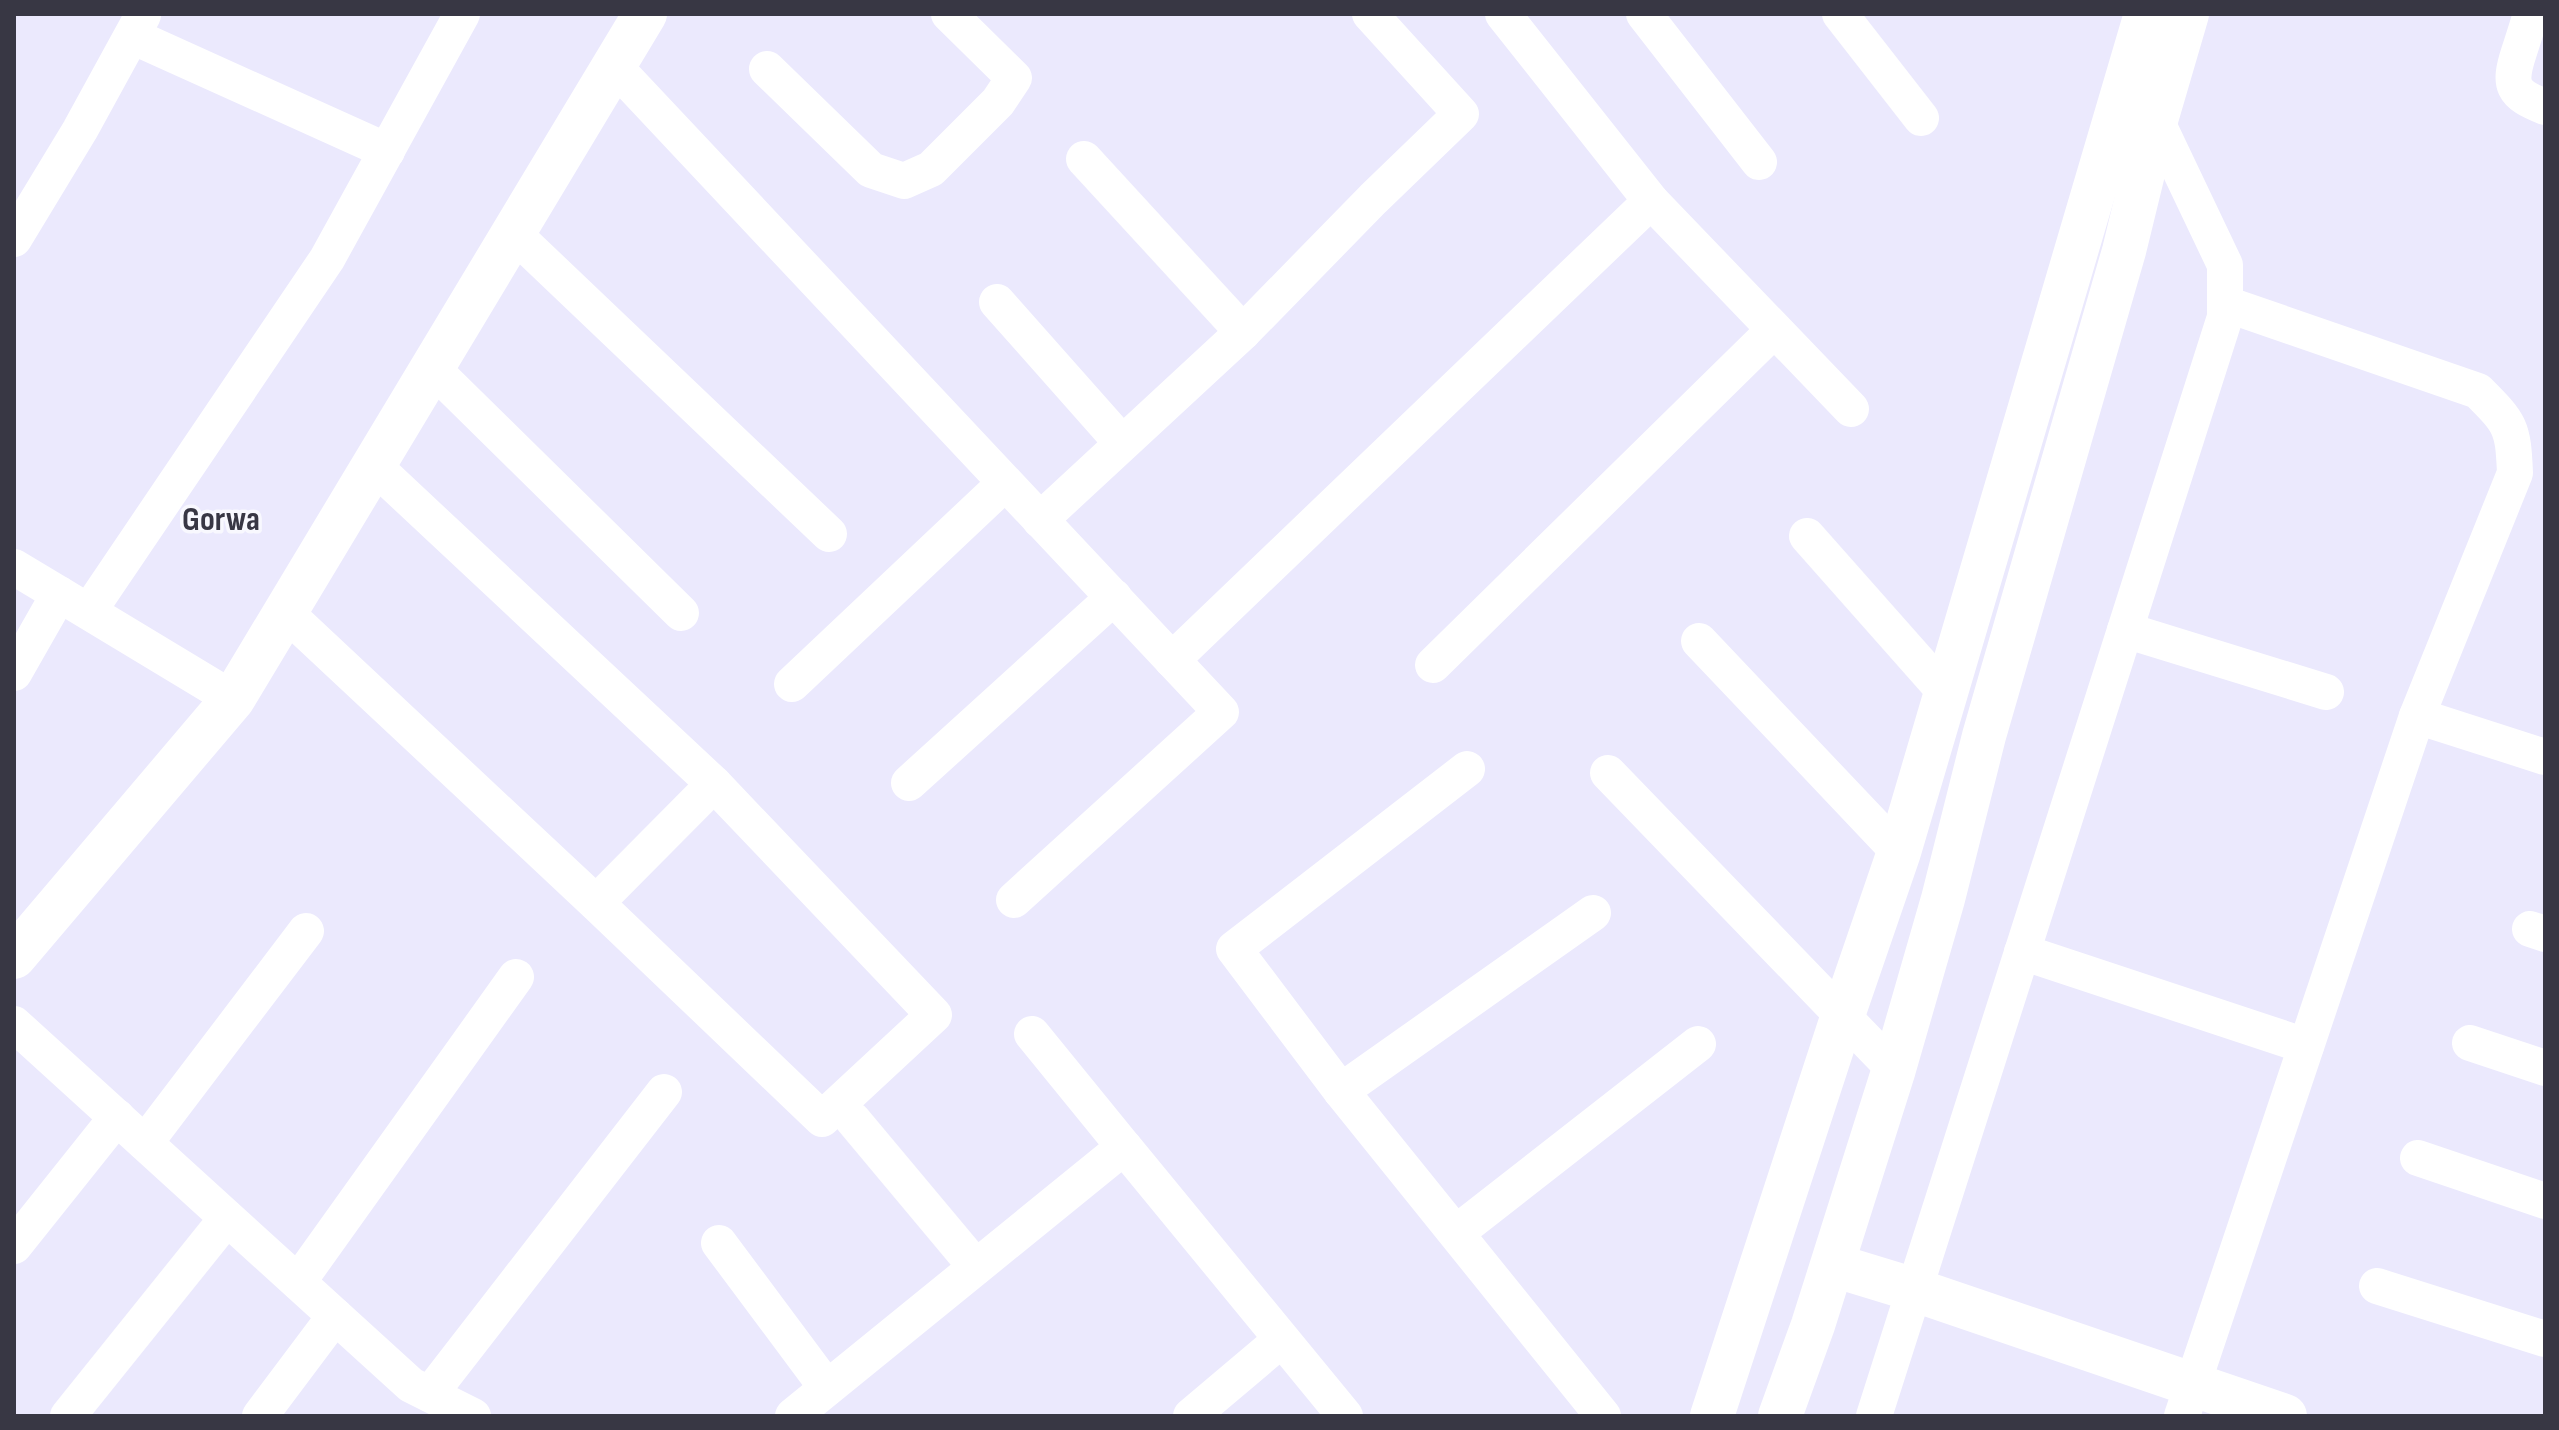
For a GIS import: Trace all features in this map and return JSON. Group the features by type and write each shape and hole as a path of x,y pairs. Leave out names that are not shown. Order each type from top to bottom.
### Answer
{"street":[{"path":"14,673 74,603 327,259 462,14"},
{"path":"14,957 233,699 645,14"},
{"path":"767,69 871,170 904,181 931,169 998,102 1014,78 949,14"},
{"path":"1040,520 1243,332 1461,114 1370,14"},
{"path":"1503,14 1651,201 1851,409"},
{"path":"1644,14 1759,162"},
{"path":"1840,14 1921,118"},
{"path":"1716,1404 1899,852 2146,14"},
{"path":"1780,1416 1833,1265 1894,1069 1943,899 1984,736 2124,251 2156,120 2187,14"},
{"path":"2531,14 2511,74 2518,92 2527,100 2545,107"},
{"path":"14,239 80,130 138,25 387,151"},
{"path":"614,66 1221,712 1014,900"},
{"path":"1874,1416 2225,317 2225,265 2156,120"},
{"path":"2104,157 2141,184"},
{"path":"1084,159 1243,332"},
{"path":"1172,660 1651,201"},
{"path":"513,233 829,534"},
{"path":"997,302 1122,443"},
{"path":"2187,1400 2417,716 2530,479 2513,435 2500,413 2478,391 2226,304"},
{"path":"1433,665 1774,330"},
{"path":"432,368 681,613"},
{"path":"285,612 822,1119 934,1015 714,784 373,465"},
{"path":"792,684 1005,483"},
{"path":"1807,536 1946,693"},
{"path":"14,567 233,699"},
{"path":"909,783 1114,597"},
{"path":"2125,630 2326,692"},
{"path":"1699,641 1899,852"},
{"path":"2417,716 2545,757"},
{"path":"1467,769 1234,949 1341,1091 1603,1416"},
{"path":"1608,773 1894,1069"},
{"path":"596,903 714,784"},
{"path":"1341,1091 1593,913"},
{"path":"145,1143 306,931"},
{"path":"2022,952 2306,1046"},
{"path":"298,1282 516,977"},
{"path":"14,1024 411,1385 473,1416"},
{"path":"1032,1034 1345,1416"},
{"path":"2470,1043 2545,1068"},
{"path":"1456,1233 1698,1044"},
{"path":"430,1394 664,1092"},
{"path":"14,1246 117,1117"},
{"path":"853,1120 976,1267"},
{"path":"793,1416 1124,1147"},
{"path":"2418,1158 2545,1201"},
{"path":"68,1416 227,1218"},
{"path":"719,1243 827,1388"},
{"path":"1833,1265 1915,1290 2187,1400 2285,1416"},
{"path":"2377,1286 2545,1339"},
{"path":"260,1416 335,1316"},
{"path":"1685,1416 1716,1404 1813,1325"},
{"path":"1191,1416 1281,1340"}],"district":[{"name":"Gorwa","path":"221,518"}]}
